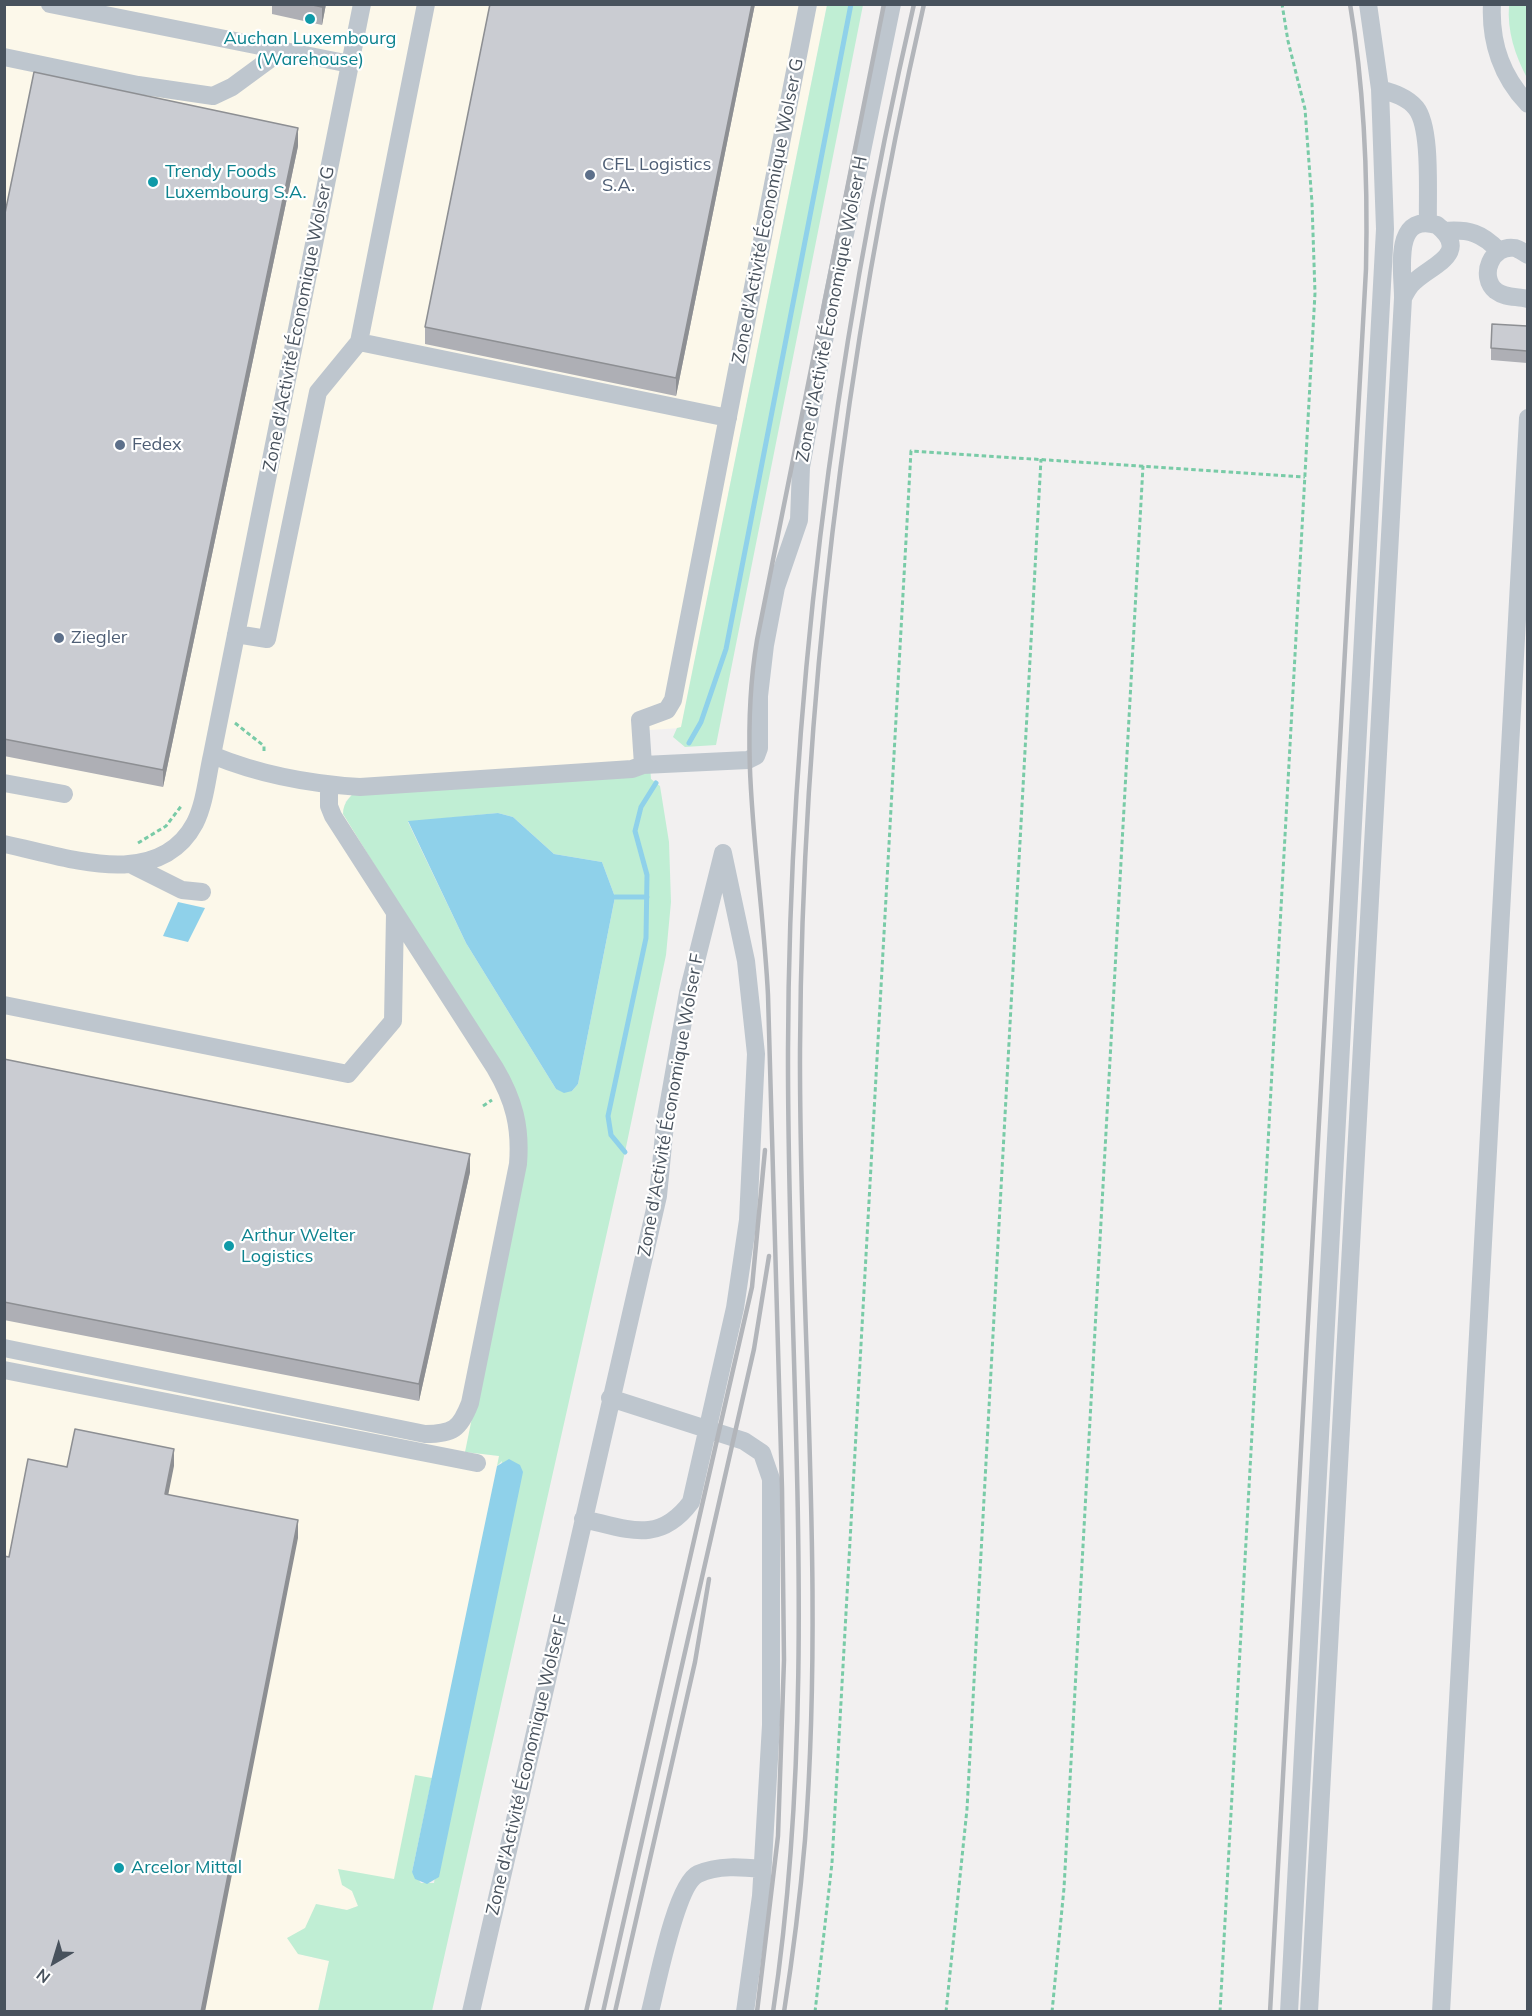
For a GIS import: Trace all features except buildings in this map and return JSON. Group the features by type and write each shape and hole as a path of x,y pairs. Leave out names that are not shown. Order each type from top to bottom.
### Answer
{"lane":[{"name":"Zone d'Activité Économique Wolser G","path":"4,844 108,865 134,866 159,858 180,843 190,830 203,798 363,4"},
{"name":"Zone d'Activité Économique Wolser G","path":"236,634 267,639 318,392 359,342 426,4"},
{"name":"Zone d'Activité Économique Wolser G","path":"646,764 640,720 667,710 673,700 808,4"},
{"name":"Zone d'Activité Économique Wolser H","path":"646,764 748,760 756,756 759,748 759,696 765,645 776,587 798,528 801,467 805,444 892,4"},
{"path":"1288,2012 1385,229 1380,88 1368,4"},
{"path":"1492,4 1491,22 1498,58 1512,88 1527,104"},
{"path":"61,6 350,64"},
{"path":"4,57 138,86 213,96 232,87 281,51"},
{"path":"1380,88 1400,96 1417,109 1424,127 1436,227 1449,249 1446,259 1412,283 1403,298"},
{"path":"1309,2012 1403,298 1403,241 1412,227 1467,230 1486,237 1499,251"},
{"path":"1527,255 1514,248 1499,251 1489,262 1487,277 1495,290 1509,297 1527,299"},
{"path":"359,342 728,418"},
{"path":"1441,2012 1527,418"},
{"path":"212,755 261,770 329,785 360,788 632,770 646,764"},
{"path":"4,783 64,794"},
{"path":"4,1348 425,1434 446,1434 463,1422 470,1403 518,1164 520,1139 517,1114 508,1090 333,816 329,806 329,785"},
{"name":"Zone d'Activité Économique Wolser F","path":"471,2012 610,1398 658,1196 665,1124 688,993 723,853 746,961 756,1054 748,1220 735,1308 691,1502 680,1516 662,1529 634,1530 583,1519"},
{"path":"134,866 182,890 202,892"},
{"path":"4,1005 348,1074 393,1021 395,914"},
{"path":"4,1370 477,1463"},
{"path":"610,1398 744,1441 762,1452 771,1479 771,1725 762,1869 745,2012"},
{"path":"650,2012 671,1927 687,1883 698,1874 730,1866 762,1869"}],"path":[{"path":"1220,2012 1315,293 1312,203 1305,109 1288,41 1282,4"},
{"path":"815,2012 832,1863 911,451 1305,477"},
{"path":"946,2012 967,1809 1041,459"},
{"path":"1052,2012 1064,1888 1143,466"},
{"path":"220,715 232,720 264,746 261,770"},
{"path":"133,845 150,838 166,826 183,803"}],"shaded area":[{"path":"5,5 827,5 681,728 649,730 650,764 360,787 345,802 499,1066 525,1140 466,1452 499,1456 439,1877 394,1880 352,1891 358,1906 347,1910 316,1904 298,1954 329,1961 318,2011 5,2012"}],"green space":[{"path":"827,5 863,5 716,745 685,747 673,737 677,728 681,727"},
{"path":"1509,5 1527,5 1527,78 1513,43 1509,24"},
{"path":"650,764 651,779 660,786 669,842 671,902 666,955 625,1152 432,2011 318,2011 329,1961 298,1954 287,1938 305,1928 316,1904 347,1910 358,1906 352,1891 342,1885 338,1869 394,1879 415,1775 432,1778 412,1872 421,1883 434,1883 502,1461 497,1466 499,1456 465,1452 524,1163 499,1066 343,814 346,802 360,787","holes":["498,813 513,817 554,854 602,862 615,897 578,1084 572,1091 556,1089 466,943 408,822"]}],"water":[{"path":"498,813 513,817 554,854 602,862 615,897 578,1084 572,1091 564,1093 556,1089 466,943 408,821"},
{"path":"178,902 205,908 188,942 163,936"},
{"path":"509,1459 520,1465 523,1472 439,1877 427,1884 415,1879 412,1872 497,1466"}],"waterway":[{"path":"689,743 701,722 726,649 851,4"},
{"path":"625,1152 611,1135 608,1116 646,938 647,875 635,831 641,807 656,783"},
{"path":"615,897 647,897"}],"railway":[{"path":"757,2012 778,1836 784,1660 782,1489 768,995 750,773 751,685 757,640 884,4"},
{"path":"773,2012 787,1892 795,1772 799,1652 788,1050 790,918 797,786 807,655 840,393 861,263 914,4"},
{"path":"784,2012 805,1840 813,1643 800,1050 809,786 820,655 851,393 896,133 924,4"},
{"path":"1270,2012 1366,269 1364,136 1359,70 1350,4"},
{"path":"586,2012 752,1287 765,1150"},
{"path":"603,2012 754,1349 769,1256"},
{"path":"615,2012 695,1662 709,1579"}],"place":[{"name":"Auchan Luxembourg (Warehouse)","path":"310,19"},
{"name":"CFL Logistics S.A.","path":"590,175"},
{"name":"Trendy Foods Luxembourg S.A.","path":"153,182"},
{"name":"Fedex","path":"120,445"},
{"name":"Ziegler","path":"59,638"},
{"name":"Arthur Welter Logistics","path":"229,1246"},
{"name":"Arcelor Mittal","path":"119,1868"}]}
